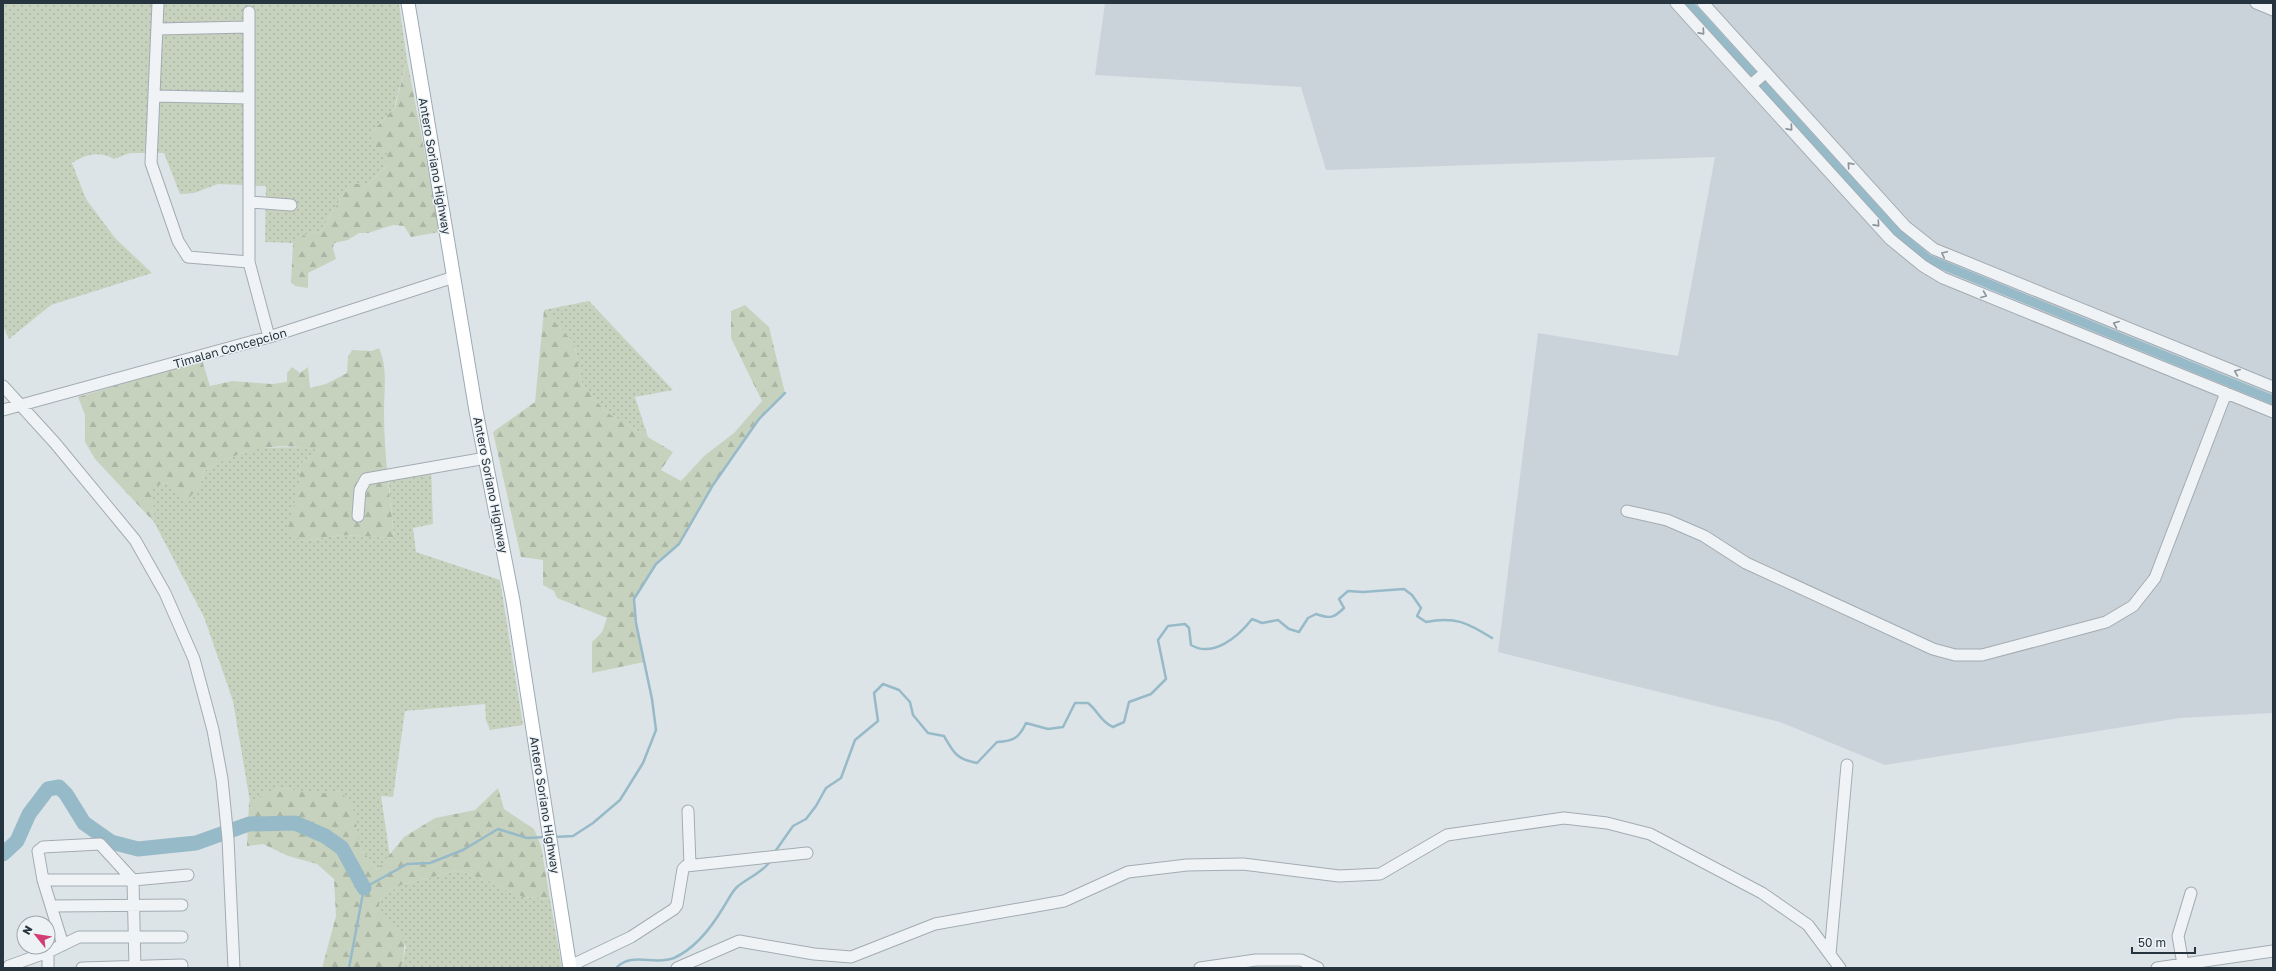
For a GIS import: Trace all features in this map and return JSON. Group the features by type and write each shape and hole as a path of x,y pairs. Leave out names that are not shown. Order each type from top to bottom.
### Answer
{"main road":[{"name":"Antero Soriano Highway","path":"408,3 454,277 513,601 570,967"}],"street":[{"path":"158,3 151,163 184,254 188,257 249,262"},
{"path":"1676,3 1890,239 1923,266 1943,278 2273,412"},
{"path":"1703,3 1905,226 1934,249 2273,387"},
{"path":"2256,3 2273,10"},
{"path":"249,12 249,262 269,337"},
{"path":"157,29 249,27"},
{"path":"1751,85 1766,72"},
{"path":"154,96 249,98"},
{"path":"249,202 291,205"},
{"name":"Timalan Concepcion","path":"3,410 269,337 454,277"},
{"path":"3,386 55,443 135,540 165,593 194,659 202,682 222,779 228,839 234,968"},
{"path":"1627,511 1668,520 1704,536 1746,563 1933,650 1955,655 1982,655 2106,622 2133,606 2154,578 2226,393"},
{"path":"358,516 360,490 366,479 486,458"},
{"path":"1830,954 1847,765"},
{"path":"688,811 690,865"},
{"path":"677,968 739,941 814,954 851,957 935,924 1064,901 1128,872 1187,865 1243,864 1339,876 1380,874 1447,835 1564,818 1607,823 1650,834 1762,893 1808,925 1840,968"},
{"path":"62,945 43,880 38,851 39,848 98,844 102,846 133,880 135,967"},
{"path":"570,967 631,937 674,909 677,905 683,869 690,865 807,853"},
{"path":"43,880 133,880 188,875"},
{"path":"2183,964 2178,936 2191,893"},
{"path":"51,906 182,905"},
{"path":"56,948 79,938 182,937"},
{"path":"2157,968 2273,951"},
{"path":"9,966 40,955"},
{"path":"48,955 48,968"},
{"path":"1200,968 1232,966 1256,960 1302,960 1318,968"},
{"path":"82,968 182,965"}],"shaded area":[{"path":"1105,3 2273,3 2273,713 2180,718 1885,765 1780,722 1498,652 1538,333 1678,356 1715,157 1326,170 1301,87 1095,75"}],"green space":[{"path":"3,3 399,3 407,60 394,108 373,131 387,153 385,168 368,184 350,184 320,232 305,235 293,243 265,242 266,186 218,184 194,193 180,194 164,153 130,153 114,159 98,154 83,157 72,163 86,199 115,238 152,273 51,305 9,339 3,326"},
{"path":"407,60 440,232 411,237 404,226 393,225 368,233 359,233 348,240 334,243 333,248 336,259 308,273 308,288 295,286 291,282 293,243 304,235 320,232 350,184 368,184 385,168 387,153 374,148 373,131 395,107"},
{"path":"589,301 673,390 635,397 648,437 606,412 582,384 574,343 544,310"},
{"path":"745,305 769,327 785,393 759,419 713,485 679,544 656,564 634,599 636,623 644,662 592,673 592,642 602,632 607,618 557,598 554,591 543,585 543,560 521,557 493,432 535,402 544,310 574,343 582,384 606,412 673,452 661,470 681,481 704,456 734,433 762,401 731,338 731,311"},
{"path":"379,348 385,371 385,443 394,538 342,535 301,541 288,529 299,483 300,464 318,450 288,446 273,447 245,452 232,457 204,471 200,486 186,501 168,482 153,487 154,522 95,459 85,442 85,415 78,397 202,360 210,386 232,381 272,384 287,382 287,373 292,367 300,373 308,367 310,388 326,384 347,373 348,357 352,350 372,351"},
{"path":"303,447 319,450 300,464 299,483 301,541 342,535 394,538 388,475 431,467 433,524 413,528 416,552 500,580 523,725 490,730 486,720 485,704 405,711 393,797 381,796 390,857 377,870 360,847 340,791 325,794 308,794 286,788 273,790 250,802 233,701 204,617 154,522 152,487 168,482 200,486 204,471 221,461 257,448"},
{"path":"286,788 313,793 340,791 353,806 360,847 377,870 404,837 435,818 475,810 498,788 504,809 534,829 541,846 550,899 523,897 459,870 401,885 381,897 377,913 398,930 404,941 401,968 322,968 336,916 334,879 317,864 288,856 263,844 247,846 249,802 273,790"},
{"path":"459,870 523,897 550,899 562,968 401,968 406,947 377,913 381,897 401,885"}],"waterway":[{"path":"1688,3 1896,232 1928,259 2273,400"},
{"path":"554,837 573,836 593,823 620,800 643,763 656,730 652,699 636,623 634,599 656,564 679,544 713,485 759,419 785,393"},
{"path":"774,853 793,826 806,819 816,806 826,788 841,778 855,740 878,721 874,693 883,684 899,690 910,702 913,715 928,733 944,736 956,754 964,759 977,763 997,742 1008,741 1015,738 1021,732 1026,723 1048,729 1063,727 1075,703 1088,703 1105,722 1113,727 1124,722 1129,702 1151,694 1166,679 1158,640 1168,626 1185,624 1189,628 1191,645 1208,649 1224,644 1232,639 1252,619 1262,623 1278,620 1289,629 1299,632 1308,618 1316,614 1325,617 1332,617 1344,608 1339,599 1348,591 1363,592 1404,589 1412,595 1421,608 1417,616 1426,622 1436,620 1453,620 1476,628 1492,638"},
{"path":"3,854 17,841 29,814 48,789 59,787 66,794 84,823 111,842 138,849 196,843 249,824 295,823 325,836 342,848 364,888"},
{"path":"349,968 364,888 407,864 430,863 463,850 498,829 527,838 545,837"},
{"path":"616,968 629,960 636,959 659,961 674,958 682,954 696,943 708,930 737,887 760,872 768,865 770,861"}]}
